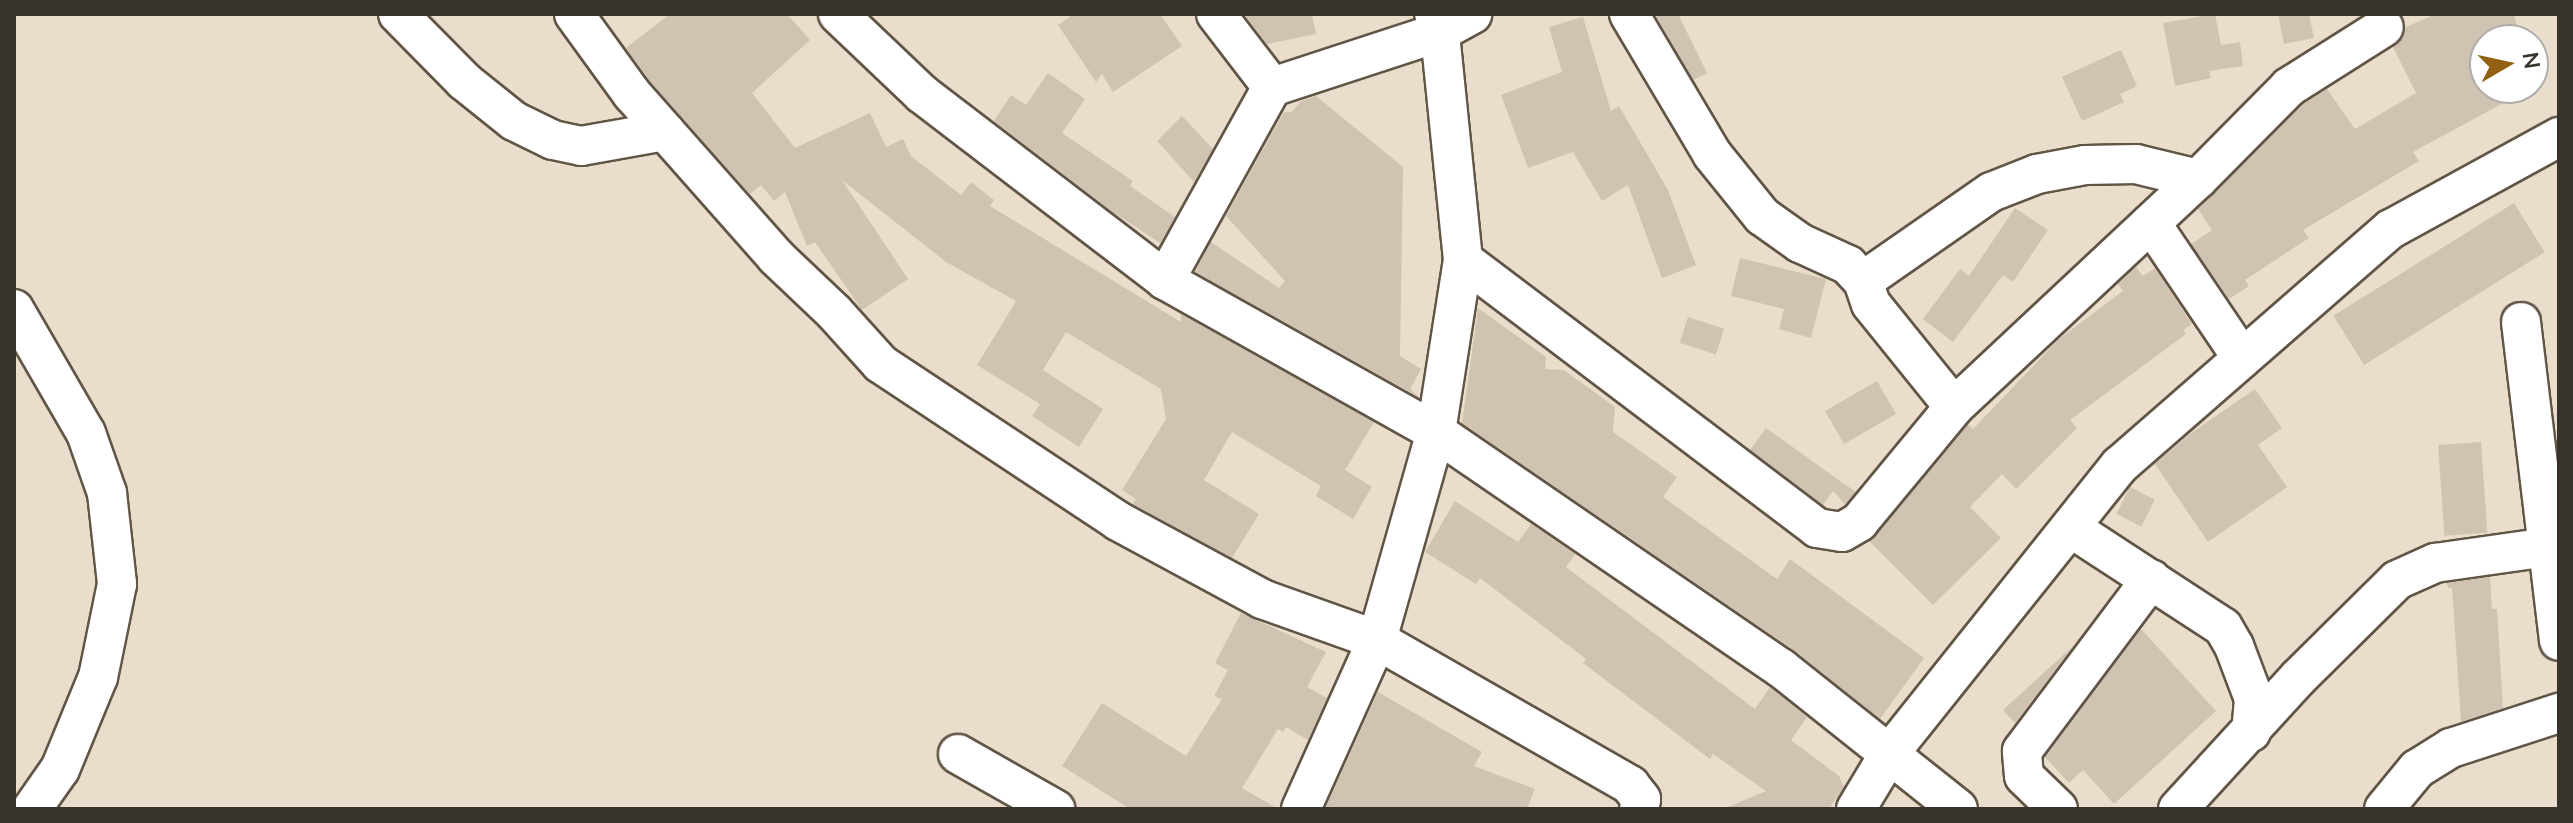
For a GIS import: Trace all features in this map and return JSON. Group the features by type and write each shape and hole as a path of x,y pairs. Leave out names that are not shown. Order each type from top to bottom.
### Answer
{"street":[{"path":"398,14 464,81 514,121 553,140 581,146 665,131"},
{"path":"574,14 632,94 776,257 834,312 881,364 1118,521 1262,599 1377,640 1630,785 1641,799 1639,809"},
{"path":"838,14 922,94 1165,280 1436,432 1781,668 1958,809"},
{"path":"1216,14 1272,87"},
{"path":"1629,14 1712,154 1762,216 1800,243 1848,265 1863,281 1871,304 1954,407"},
{"path":"1165,280 1272,87 1449,20 1463,260 1436,432 1377,640 1301,809"},
{"path":"1463,260 1817,528 1842,532 1859,522 1954,407 2198,179 2289,87 2384,27"},
{"path":"1856,809 1889,754 2120,465 2391,229 2559,137"},
{"path":"1863,281 1991,192 2037,174 2085,165 2136,164 2198,179"},
{"path":"2151,223 2242,358"},
{"path":"14,309 86,433 107,493 117,584 98,677 60,769 32,809"},
{"path":"2521,322 2559,641"},
{"path":"2071,528 2223,627 2234,646 2254,699 2251,732"},
{"path":"2178,809 2298,678 2397,580 2435,563 2548,547"},
{"path":"2058,809 2024,776 2022,751 2151,579"},
{"path":"2384,809 2417,769 2451,748 2559,713"},
{"path":"958,754 1055,809"},
{"path":"2417,769 2417,809"}],"building":[{"path":"670,14 787,14 810,40 752,93 795,148 870,113 886,147 903,139 911,156 961,195 971,182 994,200 990,206 1181,322 1181,314 1374,422 1345,470 1372,487 1353,519 1316,496 1321,486 1232,432 1204,480 1259,514 1232,558 1133,504 1136,499 1122,490 1166,419 1161,389 1066,332 1043,370 1103,409 1079,447 1032,416 1040,404 977,365 1016,301 946,262 842,180 908,279 862,310 815,242 807,246 785,192 774,201 761,185 750,194 649,80 626,48"},
{"path":"1074,14 1160,14 1182,46 1113,92 1102,74 1096,82 1058,25"},
{"path":"1244,14 1312,14 1316,34 1267,44"},
{"path":"1655,14 1678,14 1707,73 1693,80"},
{"path":"2215,14 2221,45 2240,42 2243,66 2209,71 2211,78 2175,86 2163,23"},
{"path":"2278,14 2309,14 2314,38 2284,44"},
{"path":"2436,14 2514,14 2516,24 2469,24 2469,104 2502,104 2413,152 2419,161 2303,230 2309,238 2245,280 2249,286 2229,299 2191,244 2212,230 2198,209 2303,104 2327,89 2355,129 2416,93 2393,47 2403,38 2406,27"},
{"path":"1583,17 1611,111 1619,106 1668,190 1696,265 1662,278 1628,185 1602,201 1573,152 1528,168 1501,95 1562,72 1549,27"},
{"path":"2121,50 2137,86 2120,94 2124,102 2082,121 2062,77"},
{"path":"1048,73 1085,99 1062,133 1133,181 1130,186 1175,217 1160,243 1113,212 994,121 1011,95 1026,105"},
{"path":"1316,96 1403,167 1400,356 1421,369 1410,389 1419,397 1195,272 1211,242 1279,288 1285,281 1226,216 1284,112 1292,112 1301,101"},
{"path":"1182,116 1213,149 1194,182 1157,141"},
{"path":"2514,203 2545,252 2364,365 2333,316"},
{"path":"2015,208 2048,230 2013,282 2003,275 1953,342 1923,319 1960,269 1969,276"},
{"path":"1740,258 1826,279 1811,338 1779,329 1784,309 1731,296"},
{"path":"2136,267 2143,276 2155,268 2192,324 2183,330 2186,334 2070,420 2077,428 2016,489 2002,474 1970,507 2001,538 1933,605 1869,541 1968,424 1973,429 2059,339 2123,291 2118,284"},
{"path":"1478,308 1546,357 1545,369 1564,370 1615,407 1613,432 1677,477 1663,497 1777,579 1790,559 1924,658 1880,719 1794,650 1462,423"},
{"path":"1688,317 1724,329 1716,354 1680,343"},
{"path":"1877,381 1896,414 1844,444 1825,411"},
{"path":"2255,389 2282,428 2258,445 2287,487 2208,542 2155,464 2190,434"},
{"path":"1766,428 1856,492 1845,504 1833,491 1823,505 1750,450"},
{"path":"2481,442 2487,533 2444,536 2438,445"},
{"path":"2130,487 2155,500 2141,526 2116,514"},
{"path":"1455,501 1518,542 1531,524 1575,554 1566,567 1755,709 1770,687 1807,717 1791,740 1839,776 1844,787 1829,809 1723,809 1766,791 1713,754 1710,759 1583,663 1586,659 1480,578 1476,584 1425,552"},
{"path":"2490,577 2492,609 2497,609 2503,708 2461,722 2452,588 2448,588 2447,583"},
{"path":"1241,613 1326,652 1307,687 1327,698 1308,740 1286,727 1283,732 1278,729 1242,788 1278,809 1130,809 1062,766 1102,703 1186,756 1222,699 1214,696 1228,670 1215,663"},
{"path":"2141,629 2216,711 2114,804 2083,770 2069,783 2045,757"},
{"path":"2073,646 2015,723 2003,710"},
{"path":"1378,692 1482,752 1474,766 1535,789 1527,809 1325,809"}]}
